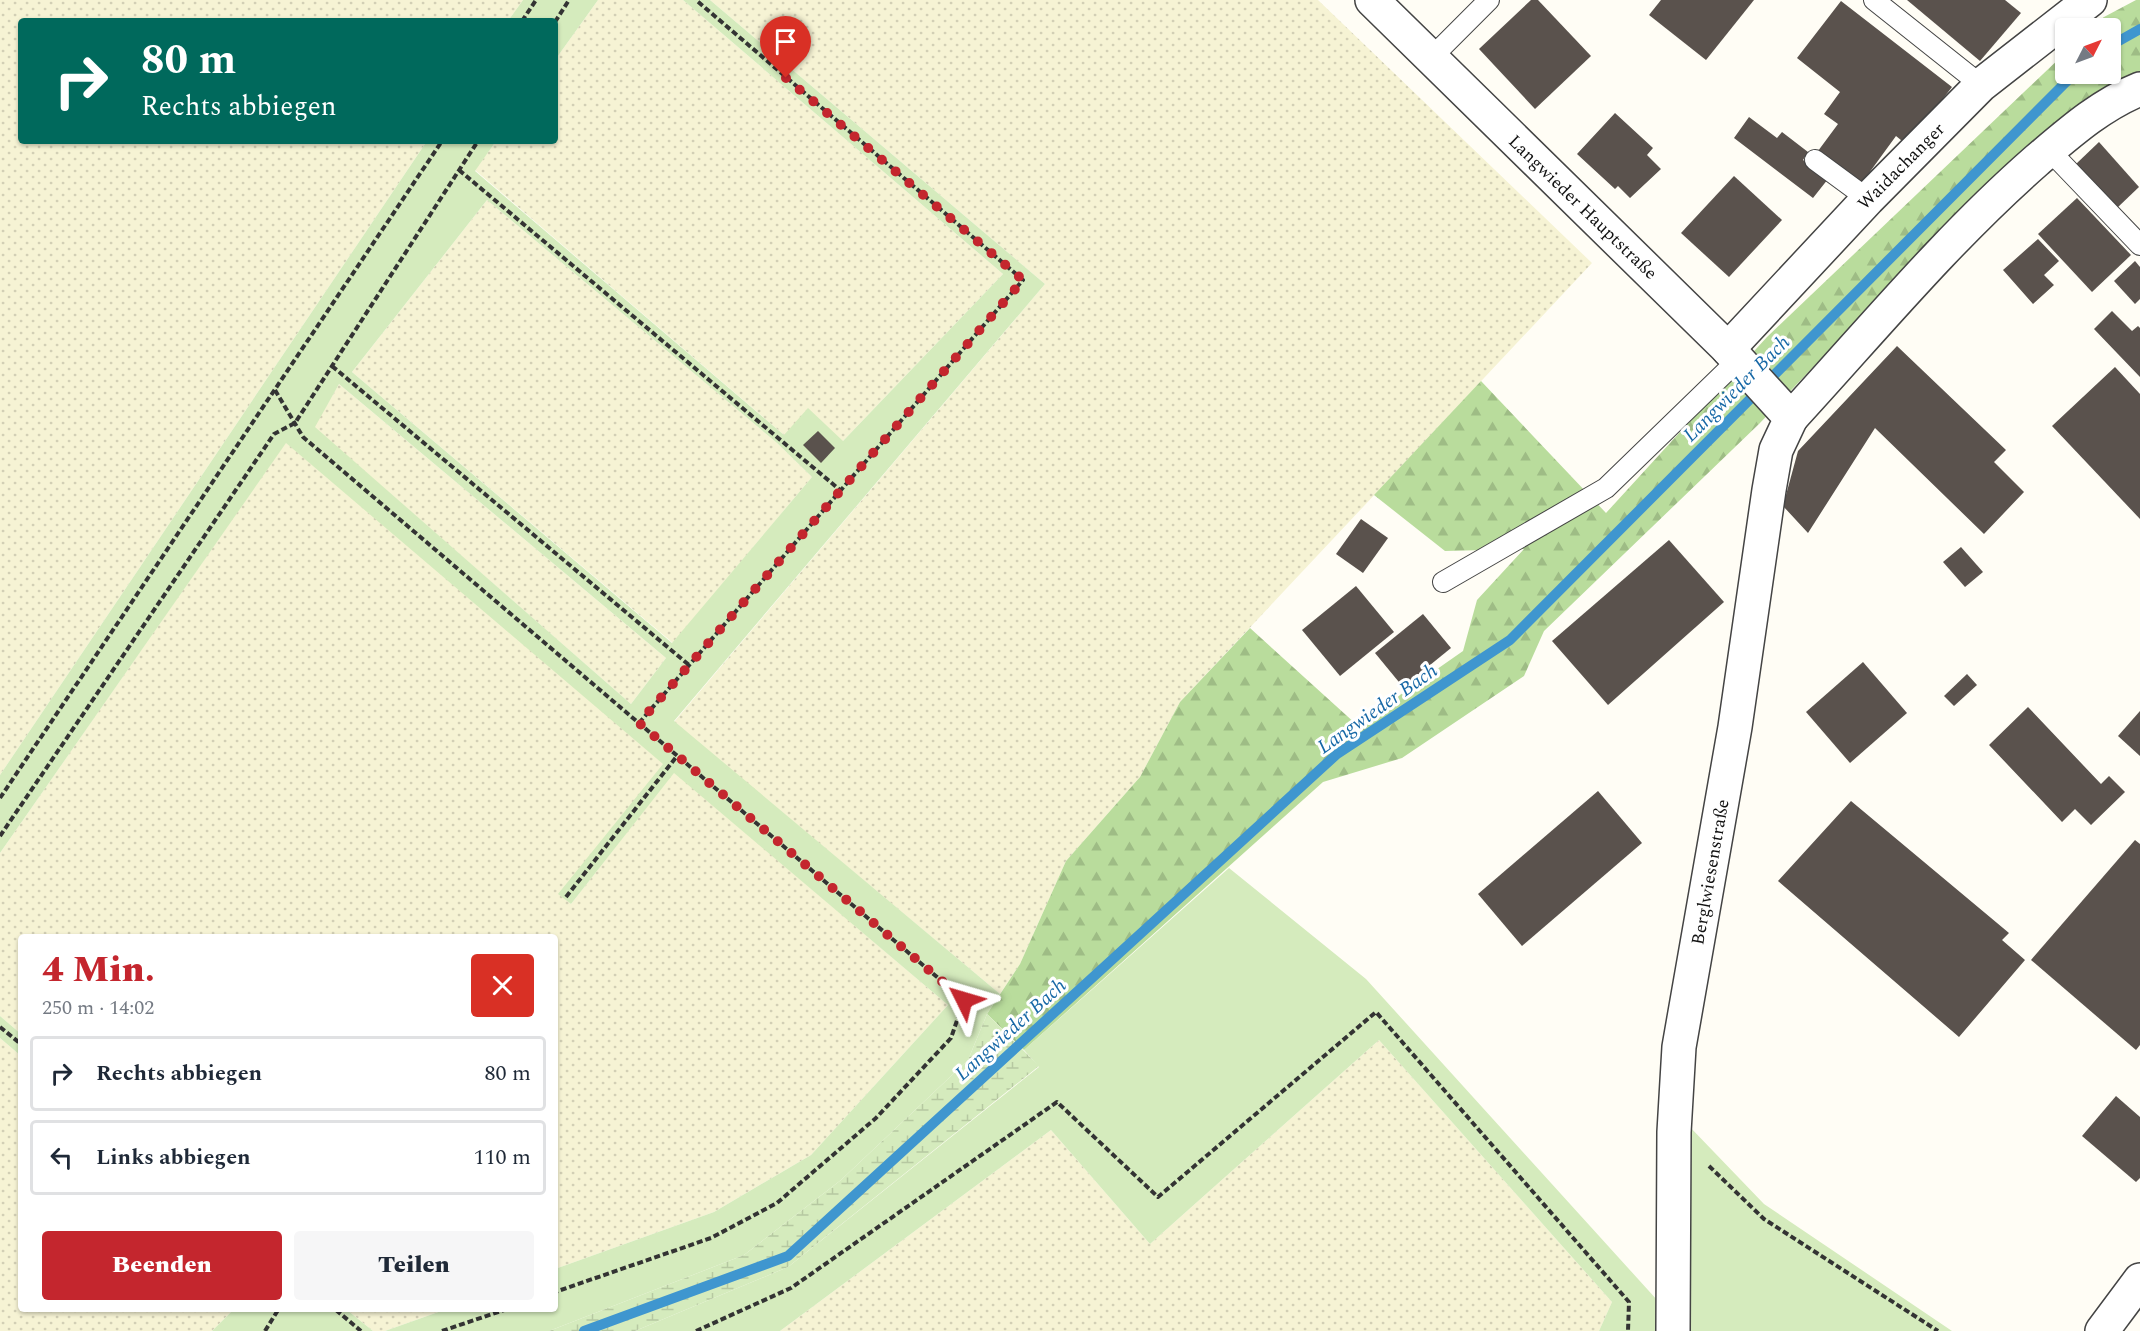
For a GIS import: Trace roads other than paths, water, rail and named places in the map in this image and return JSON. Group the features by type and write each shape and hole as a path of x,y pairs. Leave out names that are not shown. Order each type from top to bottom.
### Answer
{"street":[{"name":"Langwieder Hauptstraße","path":"1372,0 1733,355 1785,412"},
{"name":"Waidachanger","path":"1733,355 1868,200 1981,85 2090,0"},
{"path":"1785,412 1953,239 2049,150 2088,118 2122,96 2140,89"},
{"name":"Berglwiesenstraße","path":"1673,1331 1674,1132 1680,1047 1735,727 1769,490 1785,412"},
{"path":"2102,1331 2140,1280"}],"lane":[{"path":"1431,58 1489,0"},
{"path":"1874,0 1981,85"},
{"path":"2049,150 2140,245"},
{"path":"1815,160 1868,200"},
{"path":"1443,582 1606,488 1733,355"}],"waterway":[{"name":"Langwieder Bach","path":"2121,40 2140,29"},
{"name":"Langwieder Bach","path":"584,1331 788,1256 1337,754 1510,640 2064,84"}]}
